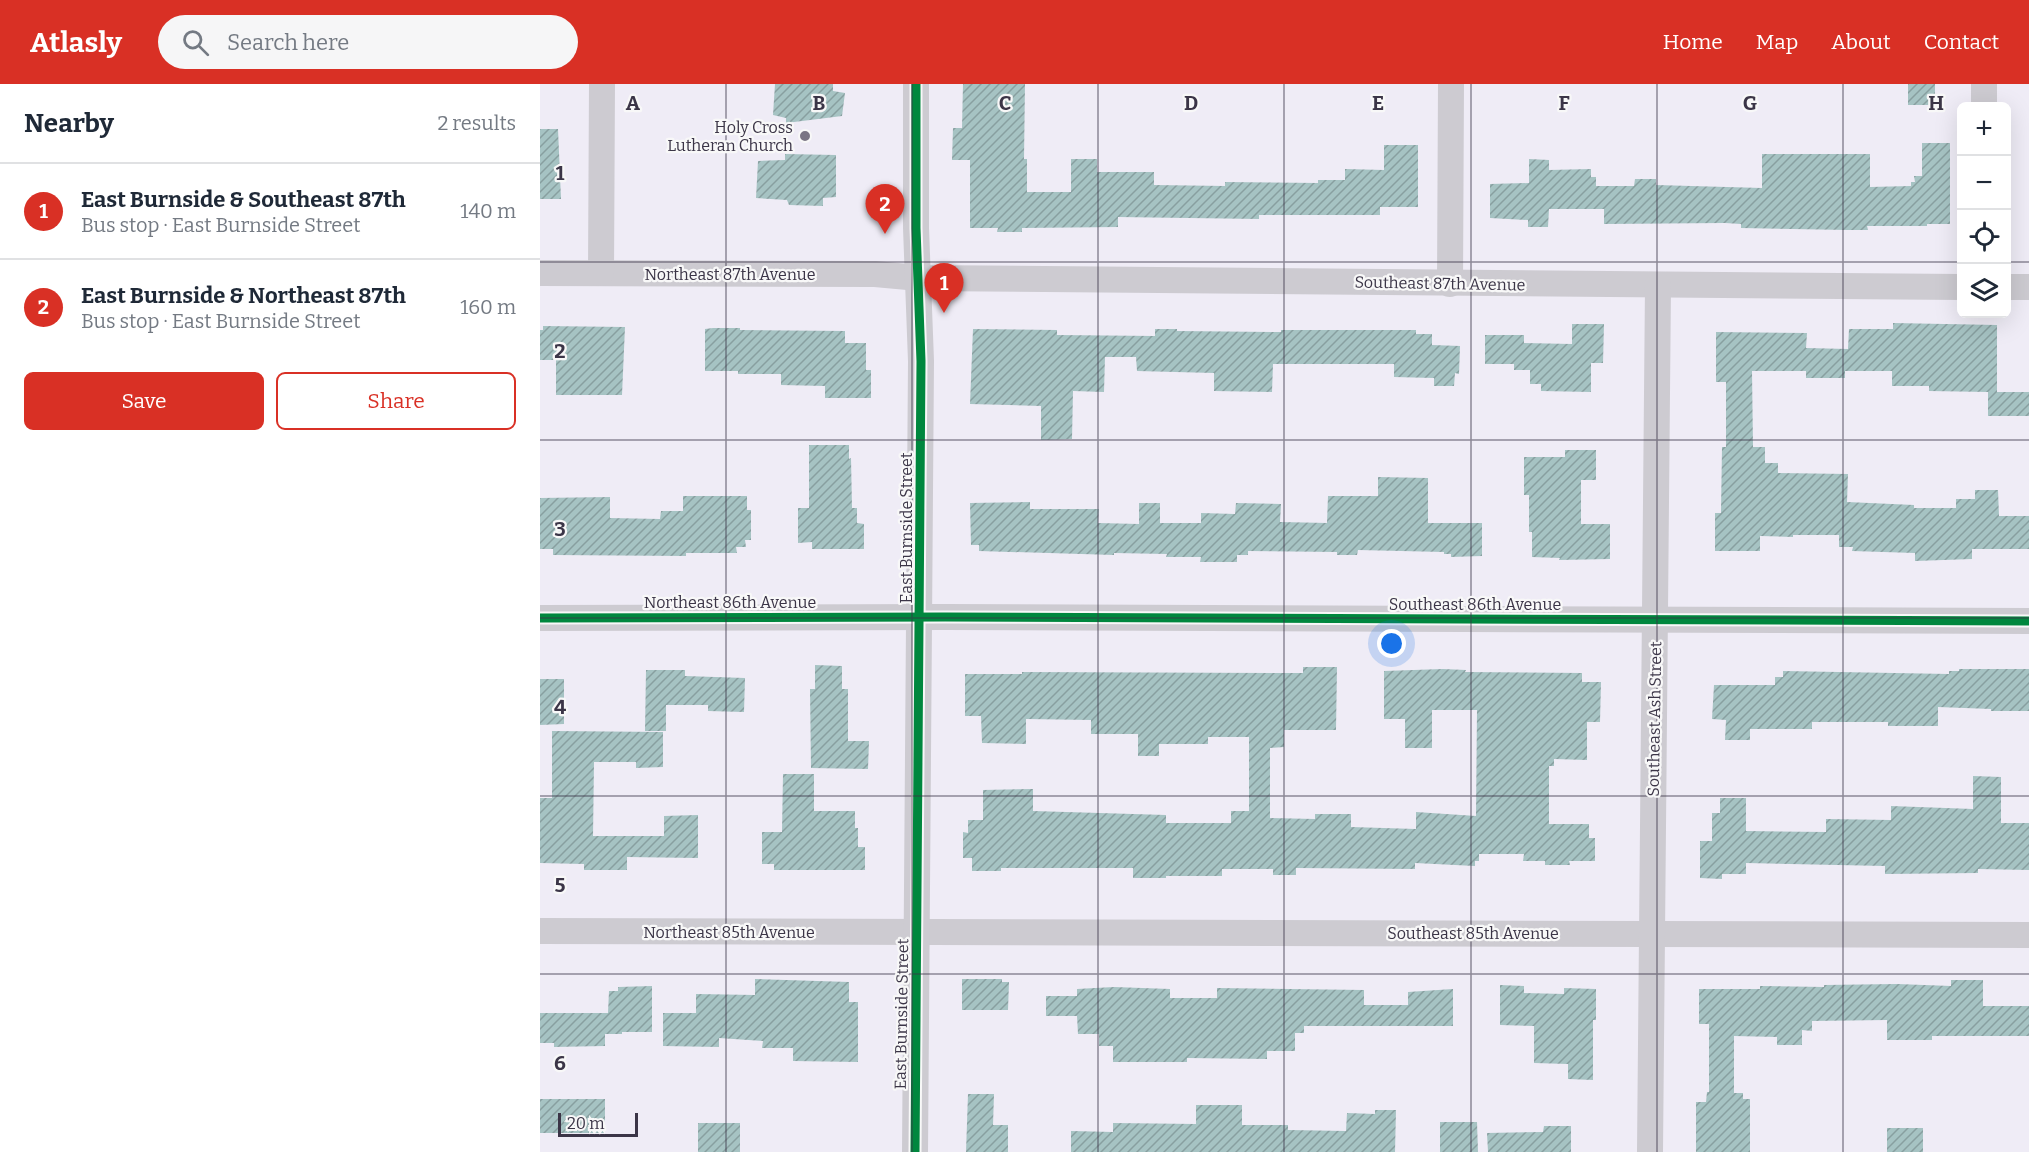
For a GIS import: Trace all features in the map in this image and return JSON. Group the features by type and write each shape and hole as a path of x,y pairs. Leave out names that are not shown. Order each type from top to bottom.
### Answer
{"street":[{"path":"601,273 602,84"},
{"name":"East Burnside Street","path":"915,1152 921,361 916,228 916,84"},
{"path":"1450,84 1450,284"},
{"path":"1984,84 1984,102"},
{"name":"Northeast 87th Avenue","path":"540,273 875,274 919,278"},
{"name":"Southeast 87th Avenue","path":"919,278 1957,287"},
{"name":"Southeast Ash Street","path":"1650,1152 1658,285"},
{"path":"2011,287 2029,287"},
{"name":"Northeast 86th Avenue","path":"540,618 920,617"},
{"name":"Southeast 86th Avenue","path":"920,617 2029,621"},
{"name":"Northeast 85th Avenue","path":"540,931 917,932"},
{"name":"Southeast 85th Avenue","path":"917,932 2029,935"}],"building":[{"path":"775,84 833,84 833,91 845,93 842,116 786,123 786,118 773,115"},
{"path":"963,84 1025,84 1024,159 1027,159 1027,192 1071,192 1071,159 1097,159 1097,172 1154,172 1154,185 1225,186 1225,182 1318,183 1318,180 1345,180 1345,169 1384,170 1384,145 1418,145 1418,207 1380,207 1380,215 1259,215 1259,219 1118,217 1118,227 1022,228 1022,232 997,232 998,228 970,228 970,160 952,160 953,128 962,128"},
{"path":"1908,84 1935,84 1935,105 1908,105"},
{"path":"540,129 558,129 561,199 540,199"},
{"path":"1922,143 1950,143 1950,224 1867,226 1868,230 1847,230 1741,228 1741,224 1725,223 1604,224 1604,209 1549,209 1548,227 1528,227 1528,220 1490,218 1490,184 1529,183 1529,159 1549,160 1549,170 1591,169 1591,177 1596,177 1596,186 1634,186 1635,179 1656,179 1656,185 1762,188 1762,154 1870,154 1870,187 1911,186 1911,182 1915,182 1914,176 1922,176"},
{"path":"785,154 836,155 836,197 823,198 823,206 789,205 787,200 756,198 758,161 785,160"},
{"path":"1893,323 1997,325 1997,392 2029,392 2029,416 1988,416 1988,392 1929,391 1929,386 1892,386 1892,371 1845,371 1845,378 1806,378 1806,371 1752,371 1753,447 1765,447 1765,463 1778,463 1778,473 1848,474 1847,502 1914,505 1914,508 1956,508 1956,499 1975,499 1975,490 1998,490 1999,516 2029,516 2029,549 1972,549 1972,559 1915,561 1915,553 1852,551 1853,547 1839,547 1839,535 1793,535 1793,537 1760,536 1760,551 1715,551 1715,513 1721,513 1722,447 1726,447 1726,382 1716,382 1716,332 1807,333 1806,348 1848,349 1849,329 1893,329"},
{"path":"1572,324 1604,324 1603,363 1591,363 1591,392 1541,391 1541,384 1530,384 1530,370 1514,370 1514,364 1485,364 1485,335 1524,335 1524,343 1572,344"},
{"path":"543,326 625,327 622,395 556,395 556,360 540,360 540,330 543,330"},
{"path":"705,329 845,331 845,343 866,343 866,370 871,370 871,398 825,398 825,386 781,385 781,374 705,371"},
{"path":"973,329 1057,330 1057,335 1155,336 1155,329 1281,332 1281,330 1416,330 1416,334 1432,334 1432,345 1460,346 1459,374 1455,373 1454,386 1434,386 1434,378 1394,377 1394,364 1273,364 1272,392 1214,391 1214,373 1137,371 1136,357 1105,357 1104,392 1073,391 1072,439 1041,440 1041,406 970,404"},
{"path":"809,445 849,445 852,508 857,508 857,523 864,524 864,549 812,549 812,542 798,543 798,508 809,508"},
{"path":"1565,450 1596,450 1596,480 1581,480 1581,524 1610,524 1610,559 1559,560 1560,558 1532,557 1529,495 1524,495 1524,457 1565,457"},
{"path":"1378,477 1428,478 1428,523 1482,523 1482,556 1451,557 1451,554 1444,554 1444,552 1358,550 1357,555 1337,555 1337,552 1248,551 1248,555 1237,555 1237,562 1200,562 1201,557 1166,557 1167,554 1114,553 1114,555 979,551 979,545 971,545 970,503 1030,502 1030,509 1099,509 1098,523 1139,524 1139,503 1160,503 1160,523 1201,523 1201,513 1235,514 1236,503 1281,504 1280,522 1327,523 1328,496 1378,496"},
{"path":"683,496 747,496 747,510 751,510 751,540 745,540 746,547 736,547 737,553 686,553 686,556 553,555 553,549 540,549 540,498 610,497 610,518 660,519 661,511 683,511"},
{"path":"815,665 842,666 842,689 848,689 848,741 869,741 868,769 811,768 810,689 815,689"},
{"path":"1303,667 1337,667 1336,730 1284,730 1284,747 1270,748 1270,818 1315,819 1315,814 1351,814 1351,827 1416,829 1416,812 1476,816 1477,710 1432,710 1432,748 1405,748 1405,719 1384,719 1384,671 1443,669 1466,670 1465,672 1582,673 1582,682 1601,682 1600,722 1587,722 1587,760 1554,759 1554,766 1549,766 1549,824 1589,824 1589,838 1595,838 1595,861 1569,861 1570,865 1545,865 1545,861 1523,861 1524,854 1479,854 1479,861 1475,861 1475,866 1415,863 1415,869 1296,868 1296,875 1273,875 1273,869 1222,869 1222,876 1133,878 1133,868 1001,868 1001,871 972,871 972,858 963,858 963,832 968,833 968,820 983,820 983,790 1033,789 1033,811 1166,815 1166,823 1231,823 1231,811 1249,811 1249,737 1208,737 1208,744 1159,744 1159,756 1138,756 1138,734 1091,734 1091,720 1026,719 1026,744 982,743 981,716 965,716 965,674 1022,674 1022,672 1303,673"},
{"path":"1959,669 2029,669 2029,711 1938,707 1938,726 1888,726 1888,722 1812,722 1812,729 1750,729 1750,740 1725,740 1726,720 1712,719 1714,685 1775,685 1775,677 1783,677 1783,671 1949,674 1949,671 1959,671"},
{"path":"646,670 685,670 685,676 745,678 744,712 708,711 708,705 666,705 666,731 645,731"},
{"path":"540,679 564,679 564,724 540,725"},
{"path":"552,731 663,732 663,767 636,768 636,762 594,762 593,836 664,836 664,816 698,815 698,858 627,857 627,870 584,870 584,864 540,863 540,798 552,798"},
{"path":"783,774 814,774 814,811 855,811 858,847 865,847 865,870 774,870 774,864 762,864 762,832 782,832"},
{"path":"1973,776 2001,777 2001,823 2029,823 2029,870 1978,869 1978,873 1885,874 1885,866 1746,863 1746,874 1722,874 1722,879 1700,878 1700,841 1712,841 1712,813 1720,813 1720,798 1746,798 1746,831 1826,832 1826,819 1891,820 1891,806 1973,809"},
{"path":"755,979 849,982 849,1002 858,1002 858,1062 793,1061 793,1048 762,1048 763,1041 719,1038 719,1047 663,1046 663,1013 696,1013 696,994 755,995"},
{"path":"962,979 1002,979 1002,982 1009,982 1008,1010 962,1010"},
{"path":"1951,980 1983,980 1983,1006 2029,1006 2029,1036 1932,1036 1932,1040 1887,1040 1887,1020 1812,1021 1812,1031 1802,1030 1802,1045 1777,1045 1777,1037 1734,1036 1734,1093 1743,1093 1743,1099 1750,1099 1750,1152 1696,1152 1696,1102 1706,1102 1707,1092 1709,1092 1709,1024 1699,1024 1699,989 1897,984 1951,986"},
{"path":"1500,985 1524,986 1524,993 1564,994 1564,988 1596,989 1596,1020 1593,1020 1593,1080 1568,1079 1568,1064 1534,1063 1534,1026 1500,1025"},
{"path":"652,986 652,1032 605,1034 605,1046 554,1047 554,1043 540,1043 540,1013 608,1013 609,991 618,991 618,987"},
{"path":"1114,987 1170,989 1170,998 1217,998 1217,988 1364,990 1364,1005 1408,1005 1408,992 1453,989 1453,1026 1304,1026 1304,1033 1295,1033 1295,1051 1267,1051 1267,1059 1187,1058 1187,1062 1113,1062 1113,1046 1099,1046 1099,1034 1078,1034 1077,1016 1046,1016 1046,996 1077,996 1077,989"},
{"path":"968,1094 994,1094 993,1125 1008,1125 1008,1152 966,1152"},
{"path":"540,1099 605,1099 605,1133 540,1133"},
{"path":"1196,1105 1242,1105 1242,1125 1288,1125 1288,1130 1346,1131 1347,1113 1375,1114 1375,1110 1396,1110 1395,1152 1071,1152 1071,1131 1113,1132 1113,1123 1196,1124"},
{"path":"1440,1122 1477,1122 1478,1152 1440,1152"},
{"path":"698,1123 740,1123 740,1152 698,1152"},
{"path":"1544,1126 1571,1126 1571,1152 1488,1152 1487,1133 1543,1132"},
{"path":"1887,1128 1923,1128 1923,1152 1887,1152"}],"cycle path":[{"path":"915,1152 921,361 916,228 916,84"},
{"path":"540,618 945,617 2029,621"}],"place":[{"name":"Holy Cross Lutheran Church","path":"805,136"},
{"name":"East Burnside & Northeast 87th","path":"885,234"},
{"name":"East Burnside & Southeast 87th","path":"944,313"}]}
